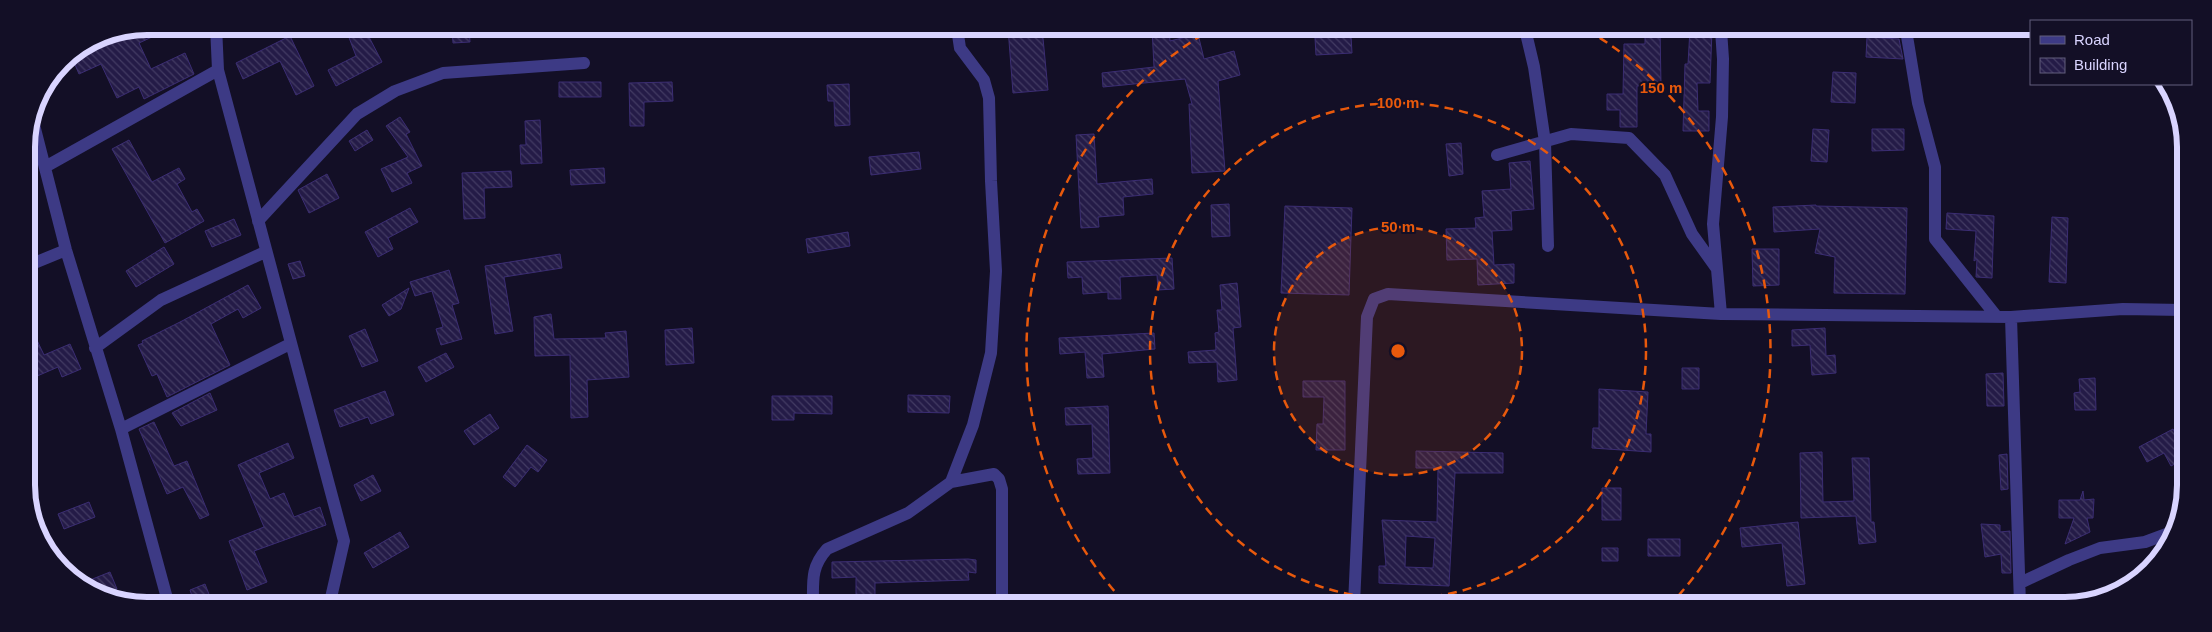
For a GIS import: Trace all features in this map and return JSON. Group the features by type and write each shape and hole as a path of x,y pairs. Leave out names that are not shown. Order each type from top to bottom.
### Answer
{"street":[{"path":"216,35 218,70 265,252 344,541 331,597"},
{"path":"951,482 973,425 991,354 996,271 989,98 984,80 960,48 958,35"},
{"path":"1526,35 1534,67 1544,142 1548,246"},
{"path":"1721,35 1722,117 1713,224 1722,314"},
{"path":"1907,35 1918,103 1935,168 1935,239 1997,317"},
{"path":"258,221 357,114 395,91 443,73 584,63"},
{"path":"45,167 218,70"},
{"path":"36,132 66,250 121,429 167,597"},
{"path":"1497,155 1571,134 1628,138 1665,175 1692,234 1717,269"},
{"path":"35,263 66,250"},
{"path":"95,348 160,300 265,252"},
{"path":"1354,597 1367,317 1374,299 1388,294 1722,314 2011,317 2123,309 2177,310"},
{"path":"2011,317 2020,597"},
{"path":"121,429 290,344"},
{"path":"813,597 813,575 818,560 827,549 908,513 951,482 994,474 999,479 1002,489 1002,597"},
{"path":"2020,584 2069,560 2100,548 2145,542 2165,535"}],"building":[{"path":"151,35 152,37 139,43 151,69 185,53 194,74 144,99 139,87 117,98 101,64 79,74 74,62 83,55 118,39"},
{"path":"348,35 374,35 369,37 382,62 336,86 328,70 356,56"},
{"path":"452,35 470,35 470,42 453,43"},
{"path":"1009,35 1043,35 1048,90 1013,93"},
{"path":"1152,35 1170,35 1170,41 1198,35 1204,59 1234,51 1240,75 1218,81 1225,171 1192,173 1189,104 1192,104 1185,79 1103,87 1102,73 1154,67"},
{"path":"1645,35 1660,35 1661,85 1637,86 1637,127 1620,127 1620,110 1607,110 1607,94 1623,94 1624,44 1645,44"},
{"path":"1690,35 1712,35 1710,83 1697,83 1698,111 1709,111 1709,131 1683,131 1685,64 1688,64"},
{"path":"290,36 314,86 296,95 280,61 243,79 236,63"},
{"path":"1351,36 1352,53 1316,55 1315,38"},
{"path":"1867,37 1899,39 1903,59 1866,57"},
{"path":"1833,72 1856,73 1855,103 1831,102"},
{"path":"559,82 601,82 601,97 559,97"},
{"path":"672,82 673,101 644,102 644,126 630,126 629,83"},
{"path":"849,84 850,125 835,126 834,101 828,101 827,85"},
{"path":"400,117 410,132 406,134 422,166 407,173 412,183 392,192 381,169 408,157 386,126"},
{"path":"540,120 542,163 521,164 520,145 526,145 525,121"},
{"path":"1813,129 1829,130 1827,162 1811,161"},
{"path":"1872,129 1904,129 1904,150 1872,151"},
{"path":"367,130 373,140 355,151 349,141"},
{"path":"1094,134 1097,184 1152,179 1153,194 1123,197 1124,215 1098,217 1099,227 1081,228 1076,135"},
{"path":"129,140 152,182 179,168 185,179 177,184 192,212 197,209 204,221 165,243 112,149"},
{"path":"1461,143 1463,174 1449,176 1446,144"},
{"path":"919,152 921,169 871,175 869,157"},
{"path":"1530,161 1534,209 1511,211 1512,230 1492,231 1494,265 1514,264 1514,283 1478,285 1477,259 1447,260 1446,229 1476,228 1475,218 1484,217 1482,191 1511,189 1509,163"},
{"path":"604,168 605,183 571,185 570,170"},
{"path":"511,171 512,187 484,188 485,218 464,219 462,173"},
{"path":"327,174 339,198 309,213 298,190"},
{"path":"1229,204 1230,236 1212,237 1211,205"},
{"path":"1816,205 1907,208 1905,294 1834,293 1835,257 1815,253 1820,229 1774,232 1773,207"},
{"path":"1285,206 1352,208 1349,295 1281,293"},
{"path":"410,208 418,222 388,238 393,249 378,257 365,232"},
{"path":"1947,213 1994,216 1992,278 1976,277 1977,259 1974,261 1976,231 1946,229"},
{"path":"2052,217 2068,218 2066,283 2049,282"},
{"path":"234,219 241,235 212,247 205,231"},
{"path":"848,232 850,246 808,253 806,239"},
{"path":"164,247 174,264 136,287 126,271"},
{"path":"1752,249 1779,249 1779,285 1753,286"},
{"path":"560,254 562,268 504,277 513,331 495,334 485,266"},
{"path":"1172,258 1174,289 1158,290 1157,275 1120,277 1121,299 1108,299 1108,292 1083,294 1082,277 1068,278 1067,262"},
{"path":"300,261 305,276 293,279 288,264"},
{"path":"449,270 459,303 452,305 462,339 441,345 436,329 443,327 432,291 415,296 410,282"},
{"path":"1237,283 1241,327 1233,328 1237,380 1218,382 1217,362 1189,363 1188,352 1216,350 1215,333 1219,332 1217,310 1222,310 1220,285"},
{"path":"248,285 261,308 243,318 238,309 211,324 230,365 167,397 157,374 152,376 138,345 143,343 142,341"},
{"path":"409,288 401,309 389,316 382,305"},
{"path":"551,314 554,339 606,338 605,333 626,331 629,377 587,380 588,417 571,418 570,355 535,356 534,317"},
{"path":"692,328 694,363 666,365 665,330"},
{"path":"1825,328 1826,356 1835,355 1836,373 1812,375 1810,345 1792,346 1792,330"},
{"path":"365,329 378,361 362,367 349,336"},
{"path":"1154,333 1155,349 1102,354 1104,377 1087,378 1085,352 1060,354 1059,338"},
{"path":"35,336 44,355 70,344 81,369 62,377 58,367 35,377"},
{"path":"446,353 454,367 426,382 418,367"},
{"path":"1682,368 1699,368 1699,389 1682,389"},
{"path":"2003,373 2004,406 1987,406 1986,374"},
{"path":"2095,378 2096,410 2075,410 2074,393 2080,392 2079,379"},
{"path":"1303,381 1345,381 1345,450 1316,450 1317,424 1323,424 1324,397 1303,397"},
{"path":"1599,389 1648,392 1646,434 1651,434 1651,452 1592,448 1593,428 1599,428"},
{"path":"385,391 394,415 371,424 368,417 340,427 334,410"},
{"path":"210,393 217,410 181,426 172,413"},
{"path":"908,395 950,396 949,413 908,412"},
{"path":"772,396 832,396 832,414 794,413 794,420 772,420"},
{"path":"1108,406 1110,473 1078,474 1077,459 1093,458 1092,424 1066,425 1065,408"},
{"path":"490,414 499,428 474,445 464,431"},
{"path":"154,422 174,466 187,461 209,515 200,519 183,487 167,494 139,429"},
{"path":"2173,429 2177,437 2177,463 2171,466 2164,453 2147,462 2139,447"},
{"path":"288,443 294,458 259,473 270,499 284,493 294,517 320,507 326,525 254,551 267,582 247,590 229,541 264,527 238,465"},
{"path":"527,445 547,460 538,472 531,467 515,487 503,477"},
{"path":"1416,451 1503,453 1503,473 1455,473 1449,586 1379,583 1379,566 1386,566 1382,520 1437,522 1438,468 1416,468","holes":["1406,536 1435,538 1433,568 1405,567"]},
{"path":"1822,452 1823,502 1854,501 1852,458 1869,458 1871,522 1874,522 1876,542 1859,544 1856,516 1801,518 1800,453"},
{"path":"2007,454 2008,489 2001,490 1999,455"},
{"path":"373,475 381,491 361,501 354,485"},
{"path":"1602,488 1621,488 1621,520 1602,520"},
{"path":"2083,491 2084,500 2094,499 2093,518 2087,518 2090,532 2065,544 2074,518 2059,518 2059,500 2080,500"},
{"path":"89,502 95,517 64,529 58,514"},
{"path":"1798,522 1805,584 1787,586 1782,543 1742,547 1740,528"},
{"path":"1981,524 2000,525 2000,532 2010,531 2011,573 2002,573 2001,554 1985,557"},
{"path":"400,532 409,547 373,568 364,553"},
{"path":"1648,539 1680,539 1680,556 1648,556"},
{"path":"1602,548 1618,548 1618,561 1602,561"},
{"path":"968,559 976,560 976,573 968,572 969,580 875,583 875,597 856,597 856,577 832,578 832,562"},
{"path":"110,572 117,589 112,591 89,580"},
{"path":"205,584 210,597 192,597 190,590"}]}
